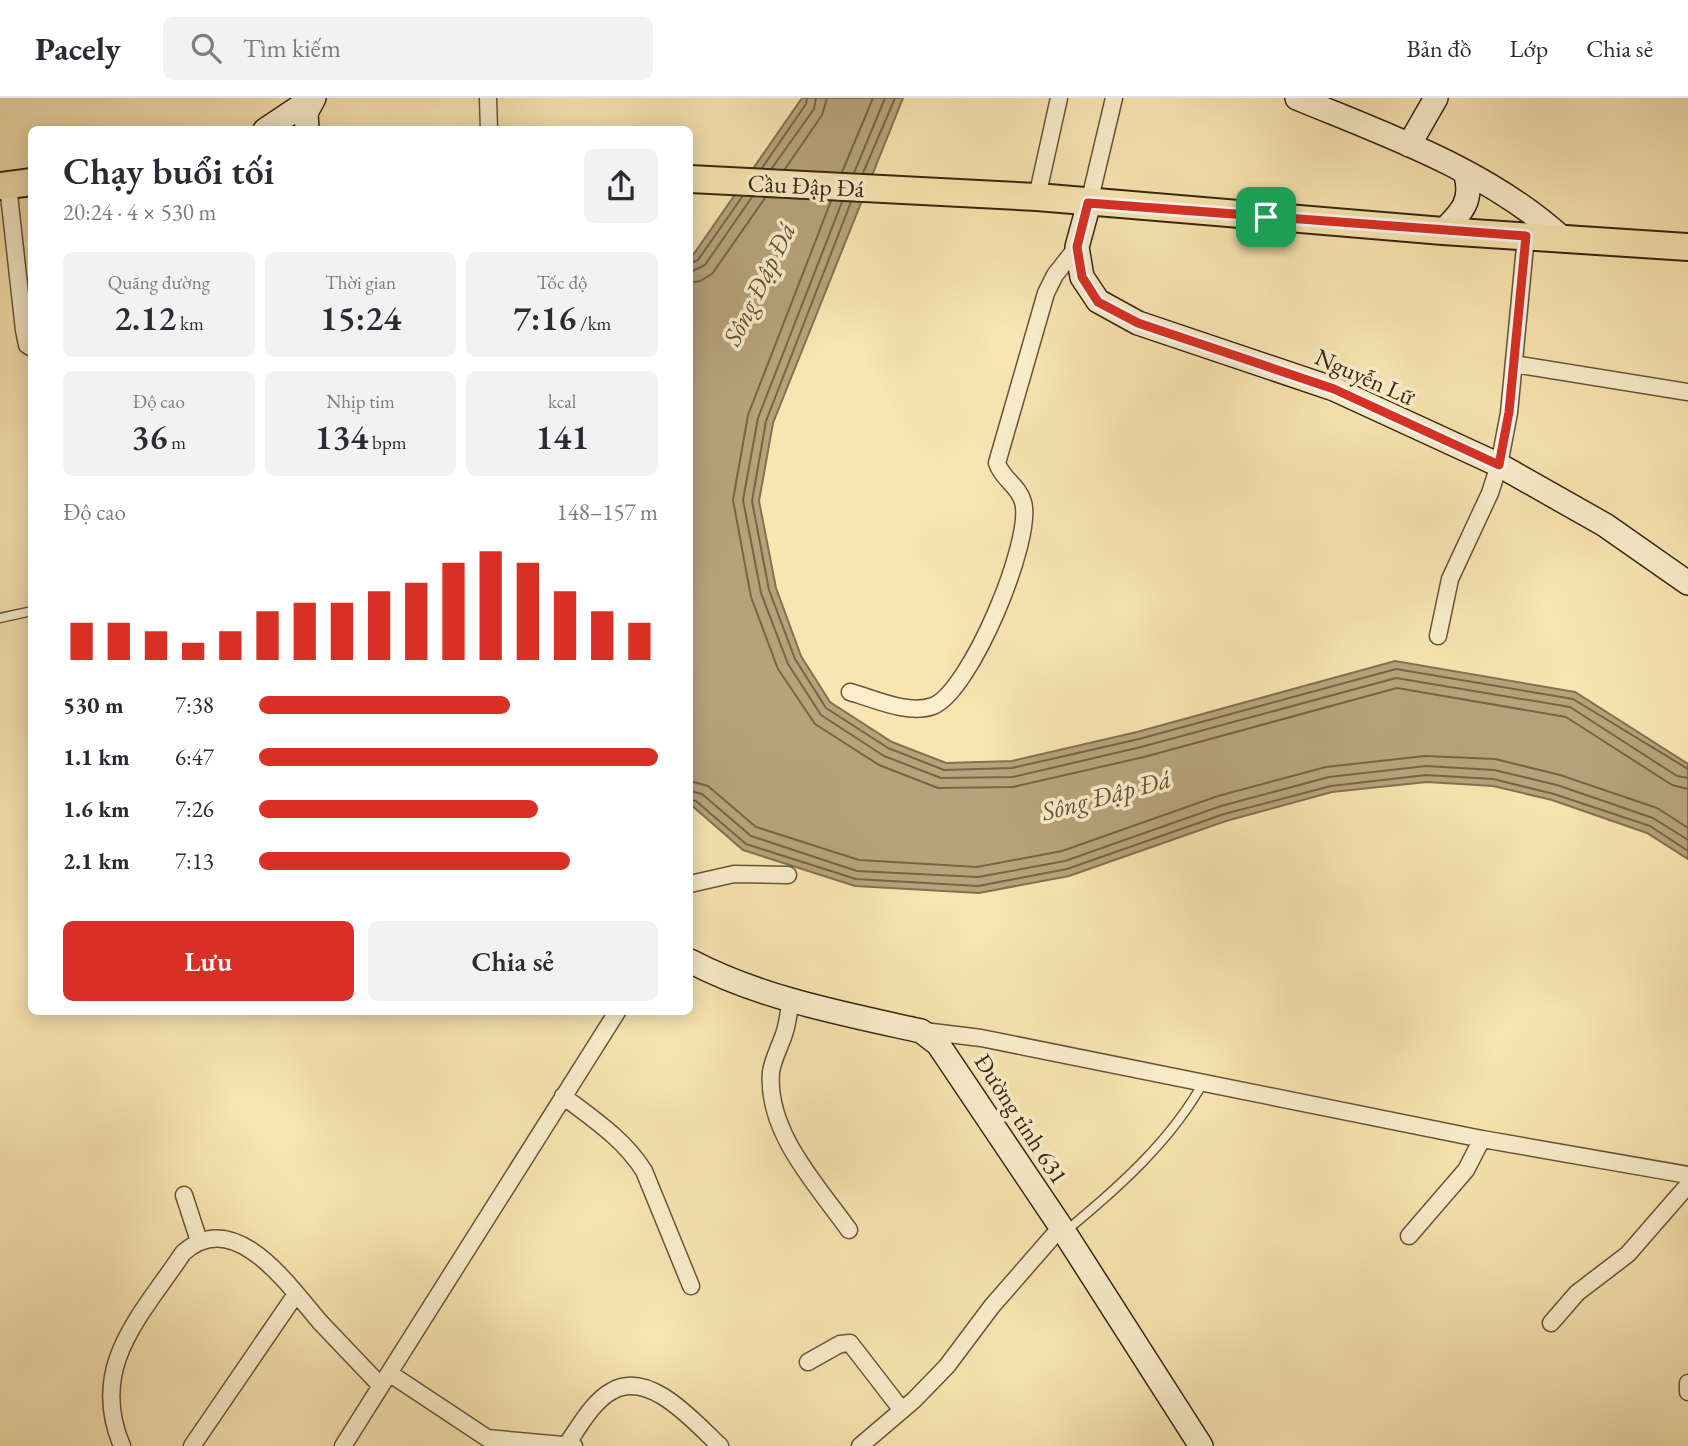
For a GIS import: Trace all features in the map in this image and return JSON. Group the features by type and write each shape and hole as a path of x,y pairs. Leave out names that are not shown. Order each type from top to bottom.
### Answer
{"main road":[{"name":"Cầu Đập Đá","path":"693,179 1037,197 1443,231 1688,247"}],"street":[{"path":"271,126 314,98"},
{"path":"307,126 306,113 314,98"},
{"path":"488,98 489,126"},
{"path":"1037,197 1059,98"},
{"path":"1088,203 1114,98"},
{"path":"1297,98 1409,145 1465,172 1522,205 1562,238"},
{"path":"1409,145 1436,98"},
{"path":"1443,231 1468,203 1469,184 1465,172"},
{"path":"13,185 24,330 28,346"},
{"name":"Nguyễn Lữ","path":"1088,203 1077,247 1082,277 1098,302 1116,312 1210,349 1322,384 1499,465 1605,525 1688,583"},
{"path":"1438,636 1450,579 1490,493 1499,465 1514,364 1526,236"},
{"path":"850,692 904,707 921,708 939,703 962,679 991,627 1009,579 1024,509 1019,493 1004,478 996,463 1046,293 1055,275 1077,247"},
{"path":"1514,364 1688,392"},
{"path":"693,883 734,874 788,874"},
{"name":"Đường tỉnh 631","path":"693,962 726,978 791,999 921,1031 938,1044 1063,1230 1201,1446"},
{"path":"791,999 786,1030 772,1069 775,1102 783,1130 795,1154 849,1230"},
{"path":"343,1446 615,1015"},
{"path":"921,1031 981,1038 1482,1139 1688,1175"},
{"path":"564,1096 619,1139 634,1155 644,1171 691,1286"},
{"path":"1409,1236 1466,1171 1482,1139"},
{"path":"1551,1323 1577,1293 1628,1254 1688,1185"},
{"path":"184,1195 199,1241"},
{"path":"860,1446 947,1366 985,1314 1063,1230"},
{"path":"122,1446 109,1399 115,1359 183,1253 199,1241 213,1238 253,1250 266,1259 296,1294 385,1379 487,1442 570,1445 593,1408 611,1391 635,1386 669,1402 720,1446"},
{"path":"192,1446 296,1294"},
{"path":"808,1362 840,1345 850,1343 901,1409"},
{"path":"1688,1383 1688,1392"}],"lane":[{"path":"0,618 28,612"},
{"path":"1063,1230 1099,1204 1170,1132 1192,1105 1204,1082"}],"water":[{"name":"Sông Đập Đá","path":"802,98 903,98 773,423 759,501 776,588 801,656 830,702 892,742 946,763 1012,761 1137,732 1395,661 1575,692 1688,764 1688,859 1647,833 1552,800 1493,786 1427,782 1332,792 1226,821 1069,876 979,893 855,886 743,850 693,807 693,255"}],"route":[{"path":"1088,203 1266,217 1526,236 1509,412 1499,465 1298,374 1210,349 1138,323 1098,302 1082,277 1077,247 1088,203"}]}
